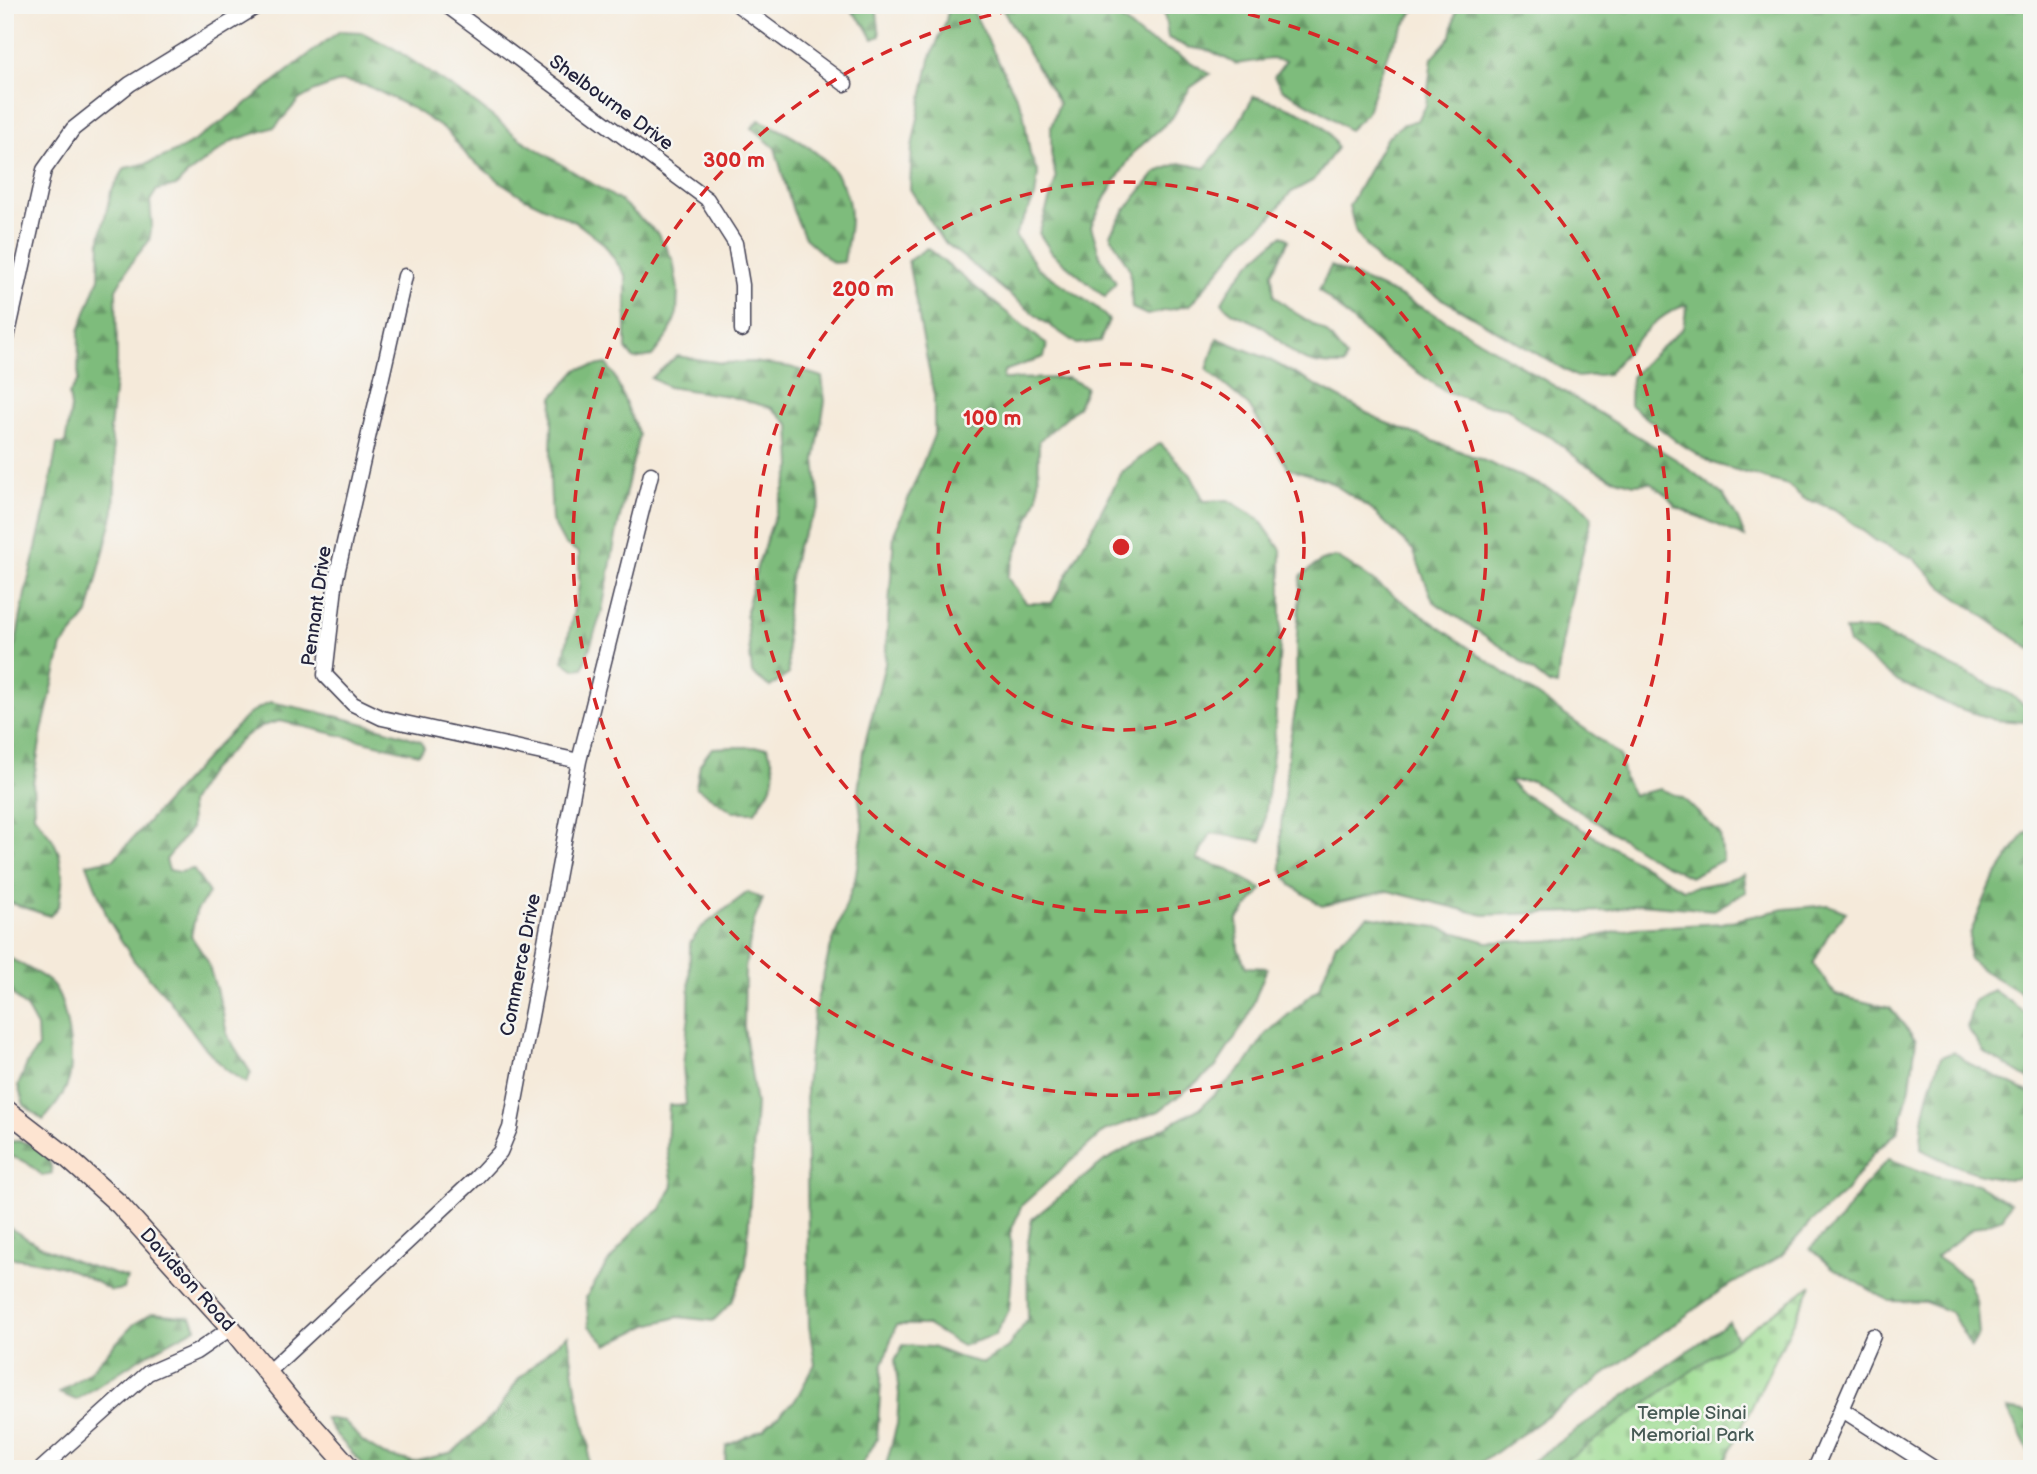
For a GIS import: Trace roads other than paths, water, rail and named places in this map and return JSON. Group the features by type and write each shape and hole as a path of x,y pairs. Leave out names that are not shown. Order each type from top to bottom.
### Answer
{"street":[{"path":"5,347 44,170 74,129 130,85 259,5"},
{"name":"Shelbourne Drive","path":"446,5 707,199 735,243 742,285 742,330"},
{"path":"738,5 845,84"},
{"name":"Pennant Drive","path":"405,275 336,578 325,675 353,704 382,718 579,761"},
{"name":"Commerce Drive","path":"268,1372 476,1178 499,1152 510,1128 579,761 651,474"},
{"name":"Davidson Road","path":"5,1109 62,1153 119,1204 231,1328 351,1469"},
{"path":"41,1469 148,1373 196,1352 231,1328"},
{"path":"1815,1469 1873,1336"},
{"path":"1841,1409 1935,1469"}],"park label":[{"name":"Temple Sinai Memorial Park","path":"1692,1424"}]}
